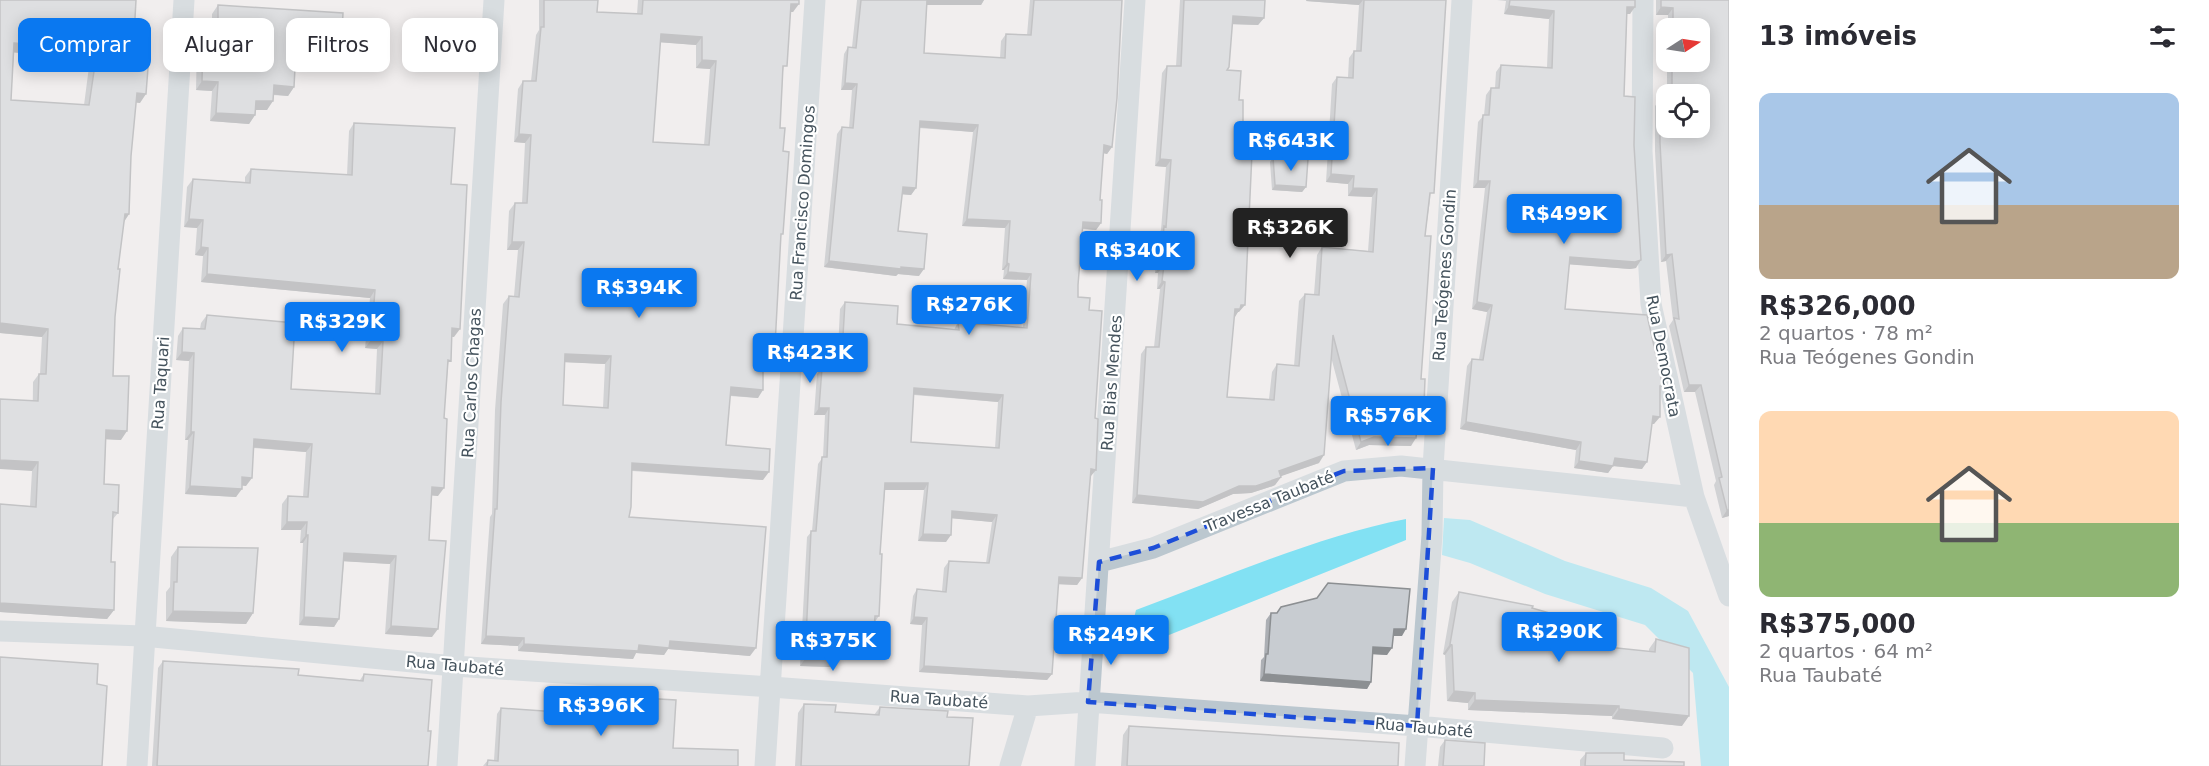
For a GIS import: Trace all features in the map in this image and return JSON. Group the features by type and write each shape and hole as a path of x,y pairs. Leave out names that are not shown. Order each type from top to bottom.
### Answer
{"street":[{"name":"Rua Taquari","path":"137,766 143,636 184,0"},
{"name":"Rua Carlos Chagas","path":"447,766 494,0"},
{"name":"Rua Francisco Domingos","path":"765,766 815,0"},
{"name":"Rua Bias Mendes","path":"1084,766 1136,0"},
{"name":"Rua Teógenes Gondin","path":"1414,766 1432,536 1433,468 1462,0"},
{"name":"Rua Democrata","path":"1643,0 1642,152 1651,304 1694,497 1729,596"},
{"name":"Travessa Taubaté","path":"1099,562 1153,548 1344,471 1401,466 1433,468 1694,497"},
{"name":"Rua Taubaté","path":"0,631 143,636 454,666 1028,706 1088,702 1417,726 1663,748"},
{"path":"1010,766 1028,706"}],"highlighted area":[{"path":"1433,468 1417,726 1088,702 1099,562 1153,548 1344,471"}],"water":[{"path":"1444,518 1470,520 1565,561 1651,588 1688,611 1729,687 1729,766 1701,766 1693,673 1645,625 1545,594 1470,563 1442,555"},
{"path":"1406,519 1406,540 1159,639 1133,622 1136,610 1236,572 1337,536"}],"building":[{"path":"0,0 136,0 135,18 18,18 18,43 14,43 11,100 89,105 94,72 148,72 146,94 137,93 131,156 129,214 125,214 115,317 113,376 129,376 127,431 106,430 104,484 119,485 118,513 113,512 111,562 115,562 114,610 0,603 0,504 36,507 38,462 0,460 0,399 38,401 39,374 46,374 48,329 0,323"},
{"path":"544,0 598,0 597,12 642,14 643,0 799,0 799,4 791,4 787,66 783,66 780,128 785,128 783,151 789,152 783,234 781,234 774,364 763,363 763,390 731,387 726,445 770,449 769,472 632,463 629,517 766,527 756,648 670,641 669,648 639,645 638,651 524,644 524,638 486,636 495,509 497,509 501,402 509,296 519,297 524,242 512,242 515,203 527,203 531,135 519,134 523,81 536,81 541,27 544,27","holes":["661,34 702,37 702,60 716,61 709,145 653,142","565,354 611,356 608,408 563,405"]},
{"path":"861,0 927,0 924,53 1005,58 1006,34 1031,35 1034,0 1122,0 1112,147 1104,145 1100,200 1102,200 1101,223 1083,222 1078,285 1078,297 1090,298 1089,310 1102,311 1095,418 1098,419 1096,470 1091,469 1082,578 1059,577 1052,674 924,666 927,618 914,617 917,589 946,592 949,561 989,563 997,515 952,511 951,535 923,534 928,483 885,483 879,616 875,616 873,646 837,645 835,660 805,659 811,531 816,531 822,457 827,457 829,408 819,408 822,368 841,369 845,302 898,306 897,324 959,330 958,322 1027,328 1031,274 1008,272 1010,221 967,219 978,125 920,121 916,188 903,187 898,231 927,234 924,269 901,267 901,269 829,261 842,127 853,128 857,84 845,83 848,47 856,48","holes":["914,388 1003,395 999,448 911,442"]},
{"path":"1184,0 1265,0 1264,18 1233,16 1227,70 1241,71 1239,100 1243,100 1243,126 1248,126 1244,152 1252,153 1245,305 1241,305 1240,309 1235,309 1227,397 1274,400 1277,364 1299,366 1305,294 1319,295 1322,247 1373,252 1377,189 1353,188 1354,176 1331,174 1337,77 1353,78 1354,51 1361,51 1364,0 1446,0 1434,193 1430,193 1425,236 1431,236 1421,379 1425,379 1424,405 1419,404 1416,438 1374,437 1361,442 1333,335 1324,455 1279,471 1281,477 1279,478 1256,486 1239,486 1203,502 1137,495 1146,347 1159,347 1165,282 1162,281 1164,265 1161,265 1171,160 1160,159 1167,66 1181,66"},
{"path":"1510,0 1635,0 1635,7 1627,7 1624,96 1635,97 1634,145 1641,260 1635,262 1570,257 1565,309 1647,315 1663,386 1660,386 1660,417 1653,416 1647,462 1615,458 1613,466 1579,461 1581,442 1466,422 1472,359 1483,360 1492,305 1477,302 1490,181 1478,181 1483,115 1489,115 1491,88 1499,88 1501,65 1552,68 1554,11 1509,6"},
{"path":"1661,0 1729,0 1729,510 1727,510 1719,478 1722,477 1701,385 1689,385 1674,318 1679,319 1672,254 1666,255 1660,143 1660,138 1710,138 1710,84 1672,84 1672,72 1710,72 1710,18 1673,18 1673,8 1661,7"},
{"path":"218,5 343,13 343,18 286,18 286,72 295,72 294,87 274,85 273,101 256,101 255,115 216,113 218,82 202,81 202,72 274,72 274,18 218,18"},
{"path":"354,123 455,128 451,184 467,185 460,329 452,328 451,361 448,360 444,418 447,419 444,488 432,487 429,540 446,541 438,629 391,626 396,556 344,553 339,619 304,617 307,522 287,522 288,496 308,497 312,444 254,439 252,478 242,477 242,489 190,486 194,432 191,432 194,353 182,352 183,328 205,329 207,315 295,323 291,389 380,394 383,341 371,340 375,290 207,274 208,248 201,247 203,220 189,219 193,179 250,183 251,169 352,175"},
{"path":"1273,157 1308,159 1306,187 1275,185"},
{"path":"178,547 258,548 253,613 173,611"},
{"path":"1328,583 1410,589 1406,629 1394,629 1392,648 1373,647 1371,682 1264,674 1271,613 1277,613 1281,607 1317,598"},
{"path":"1459,592 1533,606 1532,608 1553,614 1551,628 1571,632 1571,637 1588,637 1588,645 1655,652 1656,639 1689,648 1689,716 1619,709 1619,706 1475,700 1475,693 1454,691 1452,645 1450,644"},
{"path":"0,657 98,664 97,684 107,686 102,766 0,766"},
{"path":"163,661 299,669 298,675 363,681 364,674 432,680 428,766 157,766"},
{"path":"589,695 676,700 673,748 738,750 738,766 487,766 488,760 498,761 501,708 587,714"},
{"path":"804,704 836,705 835,712 879,715 880,707 948,711 947,717 973,718 969,766 801,766"},
{"path":"1129,726 1399,743 1398,766 1127,766"},
{"path":"1445,740 1485,743 1484,766 1443,766"},
{"path":"1586,753 1624,753 1624,760 1684,762 1684,766 1585,766"}]}
